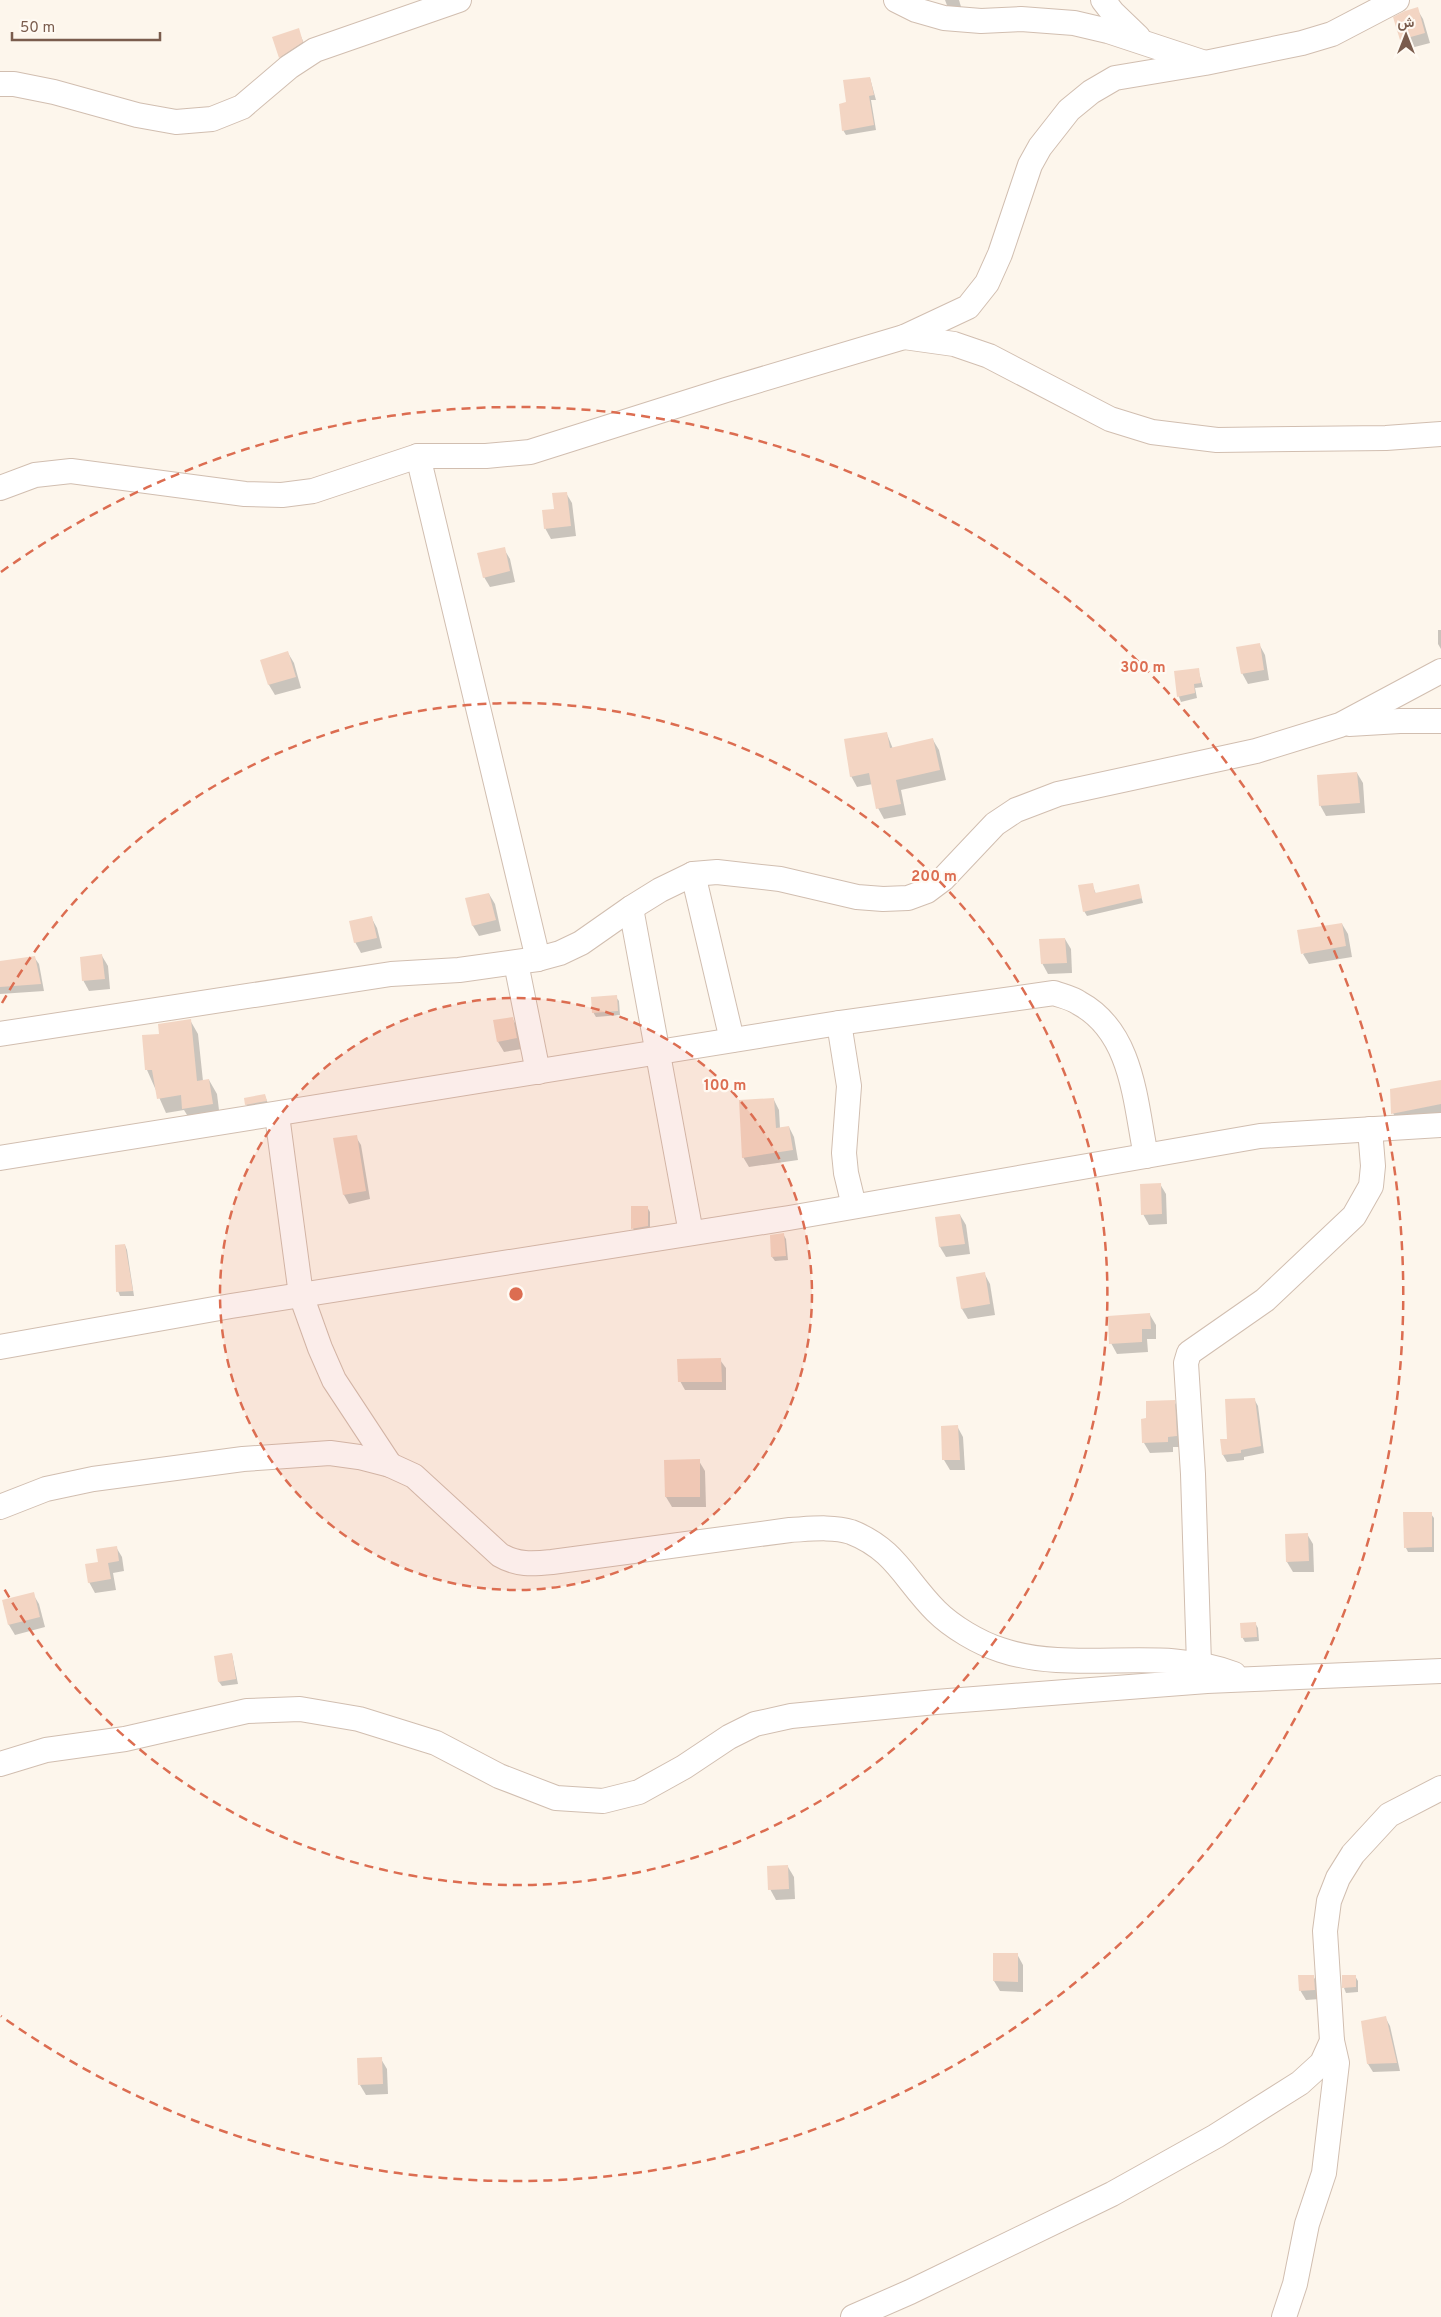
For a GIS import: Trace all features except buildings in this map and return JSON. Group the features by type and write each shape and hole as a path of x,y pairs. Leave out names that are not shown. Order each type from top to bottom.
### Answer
{"street":[{"path":"0,84 14,84 54,92 137,115 176,122 212,119 242,107 289,67 316,50 459,0"},
{"path":"896,0 916,10 944,18 981,20 1021,19 1074,23 1108,31 1205,63"},
{"path":"1103,0 1112,13 1146,45"},
{"path":"0,488 35,476 71,471 245,494 282,496 313,491 418,456 486,456 530,452 726,390 904,338 968,307 987,283 1000,254 1030,165 1040,147 1069,110 1091,92 1115,78 1205,63 1310,41 1332,34 1398,0"},
{"path":"904,338 954,344 989,356 1110,419 1152,432 1217,440 1386,438 1441,434"},
{"path":"418,456 527,961 538,1072"},
{"path":"0,1034 391,974 459,970 527,961 560,953 581,943 630,908 660,890 693,874 717,872 780,879 857,897 908,898 927,891 943,879 995,824 1016,810 1058,794 1256,751 1340,725 1441,671"},
{"path":"1340,725 1400,721 1441,721"},
{"path":"693,874 732,1040"},
{"path":"630,908 691,1233"},
{"path":"0,1158 839,1023 1054,993 1079,1002 1100,1017 1119,1042 1129,1070 1146,1156"},
{"path":"839,1023 848,1086 844,1152 846,1172 854,1206"},
{"path":"276,1115 301,1295 334,1380 390,1465"},
{"path":"0,1347 301,1295 854,1206 1260,1136 1441,1125"},
{"path":"1199,1664 1193,1474 1186,1362 1189,1353 1265,1300 1354,1216 1370,1186 1373,1166 1370,1129"},
{"path":"0,1507 46,1489 93,1479 243,1459 330,1454 359,1457 390,1465 414,1476 500,1555 510,1561 524,1564 552,1562 790,1530 820,1528 849,1532 873,1542 891,1556 937,1612 967,1634 1001,1650 1042,1658 1070,1660 1199,1664 1219,1668 1248,1680"},
{"path":"0,1764 46,1750 125,1739 247,1711 300,1709 359,1719 436,1743 499,1776 556,1798 603,1802 639,1792 684,1767 729,1737 755,1724 791,1716 936,1702 1248,1680 1441,1671"},
{"path":"1284,2317 1295,2284 1307,2224 1324,2173 1337,2063 1332,2041 1325,1931 1329,1901 1338,1878 1353,1854 1389,1815 1441,1788"},
{"path":"853,2317 910,2292 1112,2194 1216,2136 1300,2083 1322,2063 1332,2041"}]}
